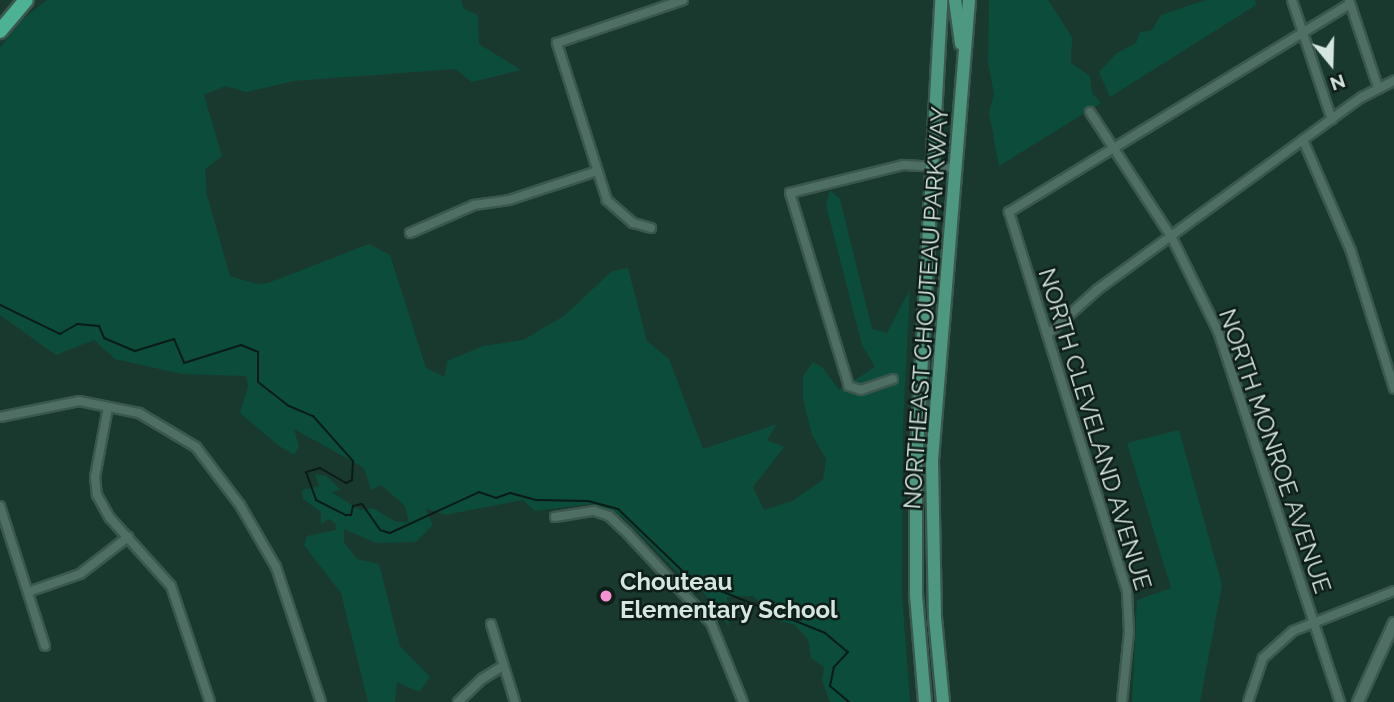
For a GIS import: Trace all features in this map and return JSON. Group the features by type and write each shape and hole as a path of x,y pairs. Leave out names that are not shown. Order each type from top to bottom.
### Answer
{"highway":[{"path":"0,24 25,0"},
{"path":"0,31 25,0"}],"main road":[{"name":"NORTHEAST CHOUTEAU PARKWAY","path":"926,699 915,536 941,0"},
{"path":"956,0 964,62"},
{"name":"NORTHEAST CHOUTEAU PARKWAY","path":"943,702 933,575 932,460 969,0"}],"street":[{"path":"651,228 619,213 607,200 594,172 557,43 683,0"},
{"path":"1292,0 1332,120"},
{"path":"1111,149 1303,34 1349,2 1378,88"},
{"path":"1048,334 1097,290 1172,238 1303,140 1378,88 1394,81"},
{"name":"NORTH MONROE AVENUE","path":"1090,112 1111,149 1172,238 1224,349 1340,702"},
{"path":"1303,140 1351,251 1394,388"},
{"name":"NORTH CLEVELAND AVENUE","path":"1111,149 1009,212 1127,591 1129,632 1122,702"},
{"path":"894,379 861,390 849,386 790,193 903,165 957,168"},
{"path":"410,233 474,205 509,200 594,172"},
{"path":"0,417 63,402 139,413 169,427 214,468 276,567 321,702"},
{"path":"107,407 95,486 104,511 155,563 178,598 210,702"},
{"path":"0,506 46,646"},
{"path":"555,517 583,510 609,516 711,623 743,702"},
{"path":"28,592 80,574 128,537"},
{"path":"1248,702 1263,658 1312,620 1394,591"},
{"path":"1360,701 1394,623"},
{"path":"491,624 515,702"},
{"path":"458,702 503,667"}],"green space":[{"path":"47,0 461,0 464,9 478,15 479,44 521,70 472,82 455,69 294,81 246,92 225,86 204,95 222,156 205,169 207,195 230,276 257,284 268,283 369,244 390,255 426,368 445,377 447,361 483,346 523,340 564,316 612,271 628,268 647,341 669,359 703,449 777,424 767,440 784,447 753,487 764,510 792,501 823,480 826,459 812,435 803,399 803,376 813,362 822,367 839,390 875,367 862,345 826,205 830,190 840,199 872,329 887,333 910,289 903,423 902,595 910,702 830,702 822,680 824,667 811,658 808,640 795,625 779,621 753,596 727,597 729,627 701,589 680,575 623,517 591,504 535,511 523,500 445,515 425,508 433,525 416,542 376,543 344,529 344,542 357,559 379,564 400,646 430,677 419,692 397,682 395,702 368,702 341,593 304,545 307,536 336,530 335,523 329,519 321,524 321,512 303,499 302,490 319,486 315,474 326,476 341,490 331,492 360,510 373,508 396,522 409,522 405,506 381,485 371,490 364,468 294,429 299,447 294,455 279,446 240,413 248,387 246,376 182,374 115,359 94,340 56,355 0,315 0,48 22,20"},
{"path":"989,0 1048,0 1072,37 1071,63 1090,76 1092,93 1101,103 999,166 989,113 994,94 988,62"},
{"path":"1206,0 1255,0 1256,5 1110,97 1099,72 1117,53 1136,43 1140,32 1152,30 1161,15"},
{"path":"1179,430 1222,585 1200,702 1132,702 1137,600 1171,588 1127,443"}],"waterway":[{"path":"0,305 60,334 77,324 99,326 104,338 135,351 174,339 184,363 241,345 258,352 258,382 289,406 313,416 353,461 352,480 346,483 320,468 306,472 316,500 346,515 351,515 353,506 362,504 380,530 390,533 479,492 496,498 510,493 536,500 588,501 618,509 691,579 825,633 848,652 834,667 830,686 849,702"}],"place":[{"name":"Chouteau Elementary School","path":"606,596"}]}
